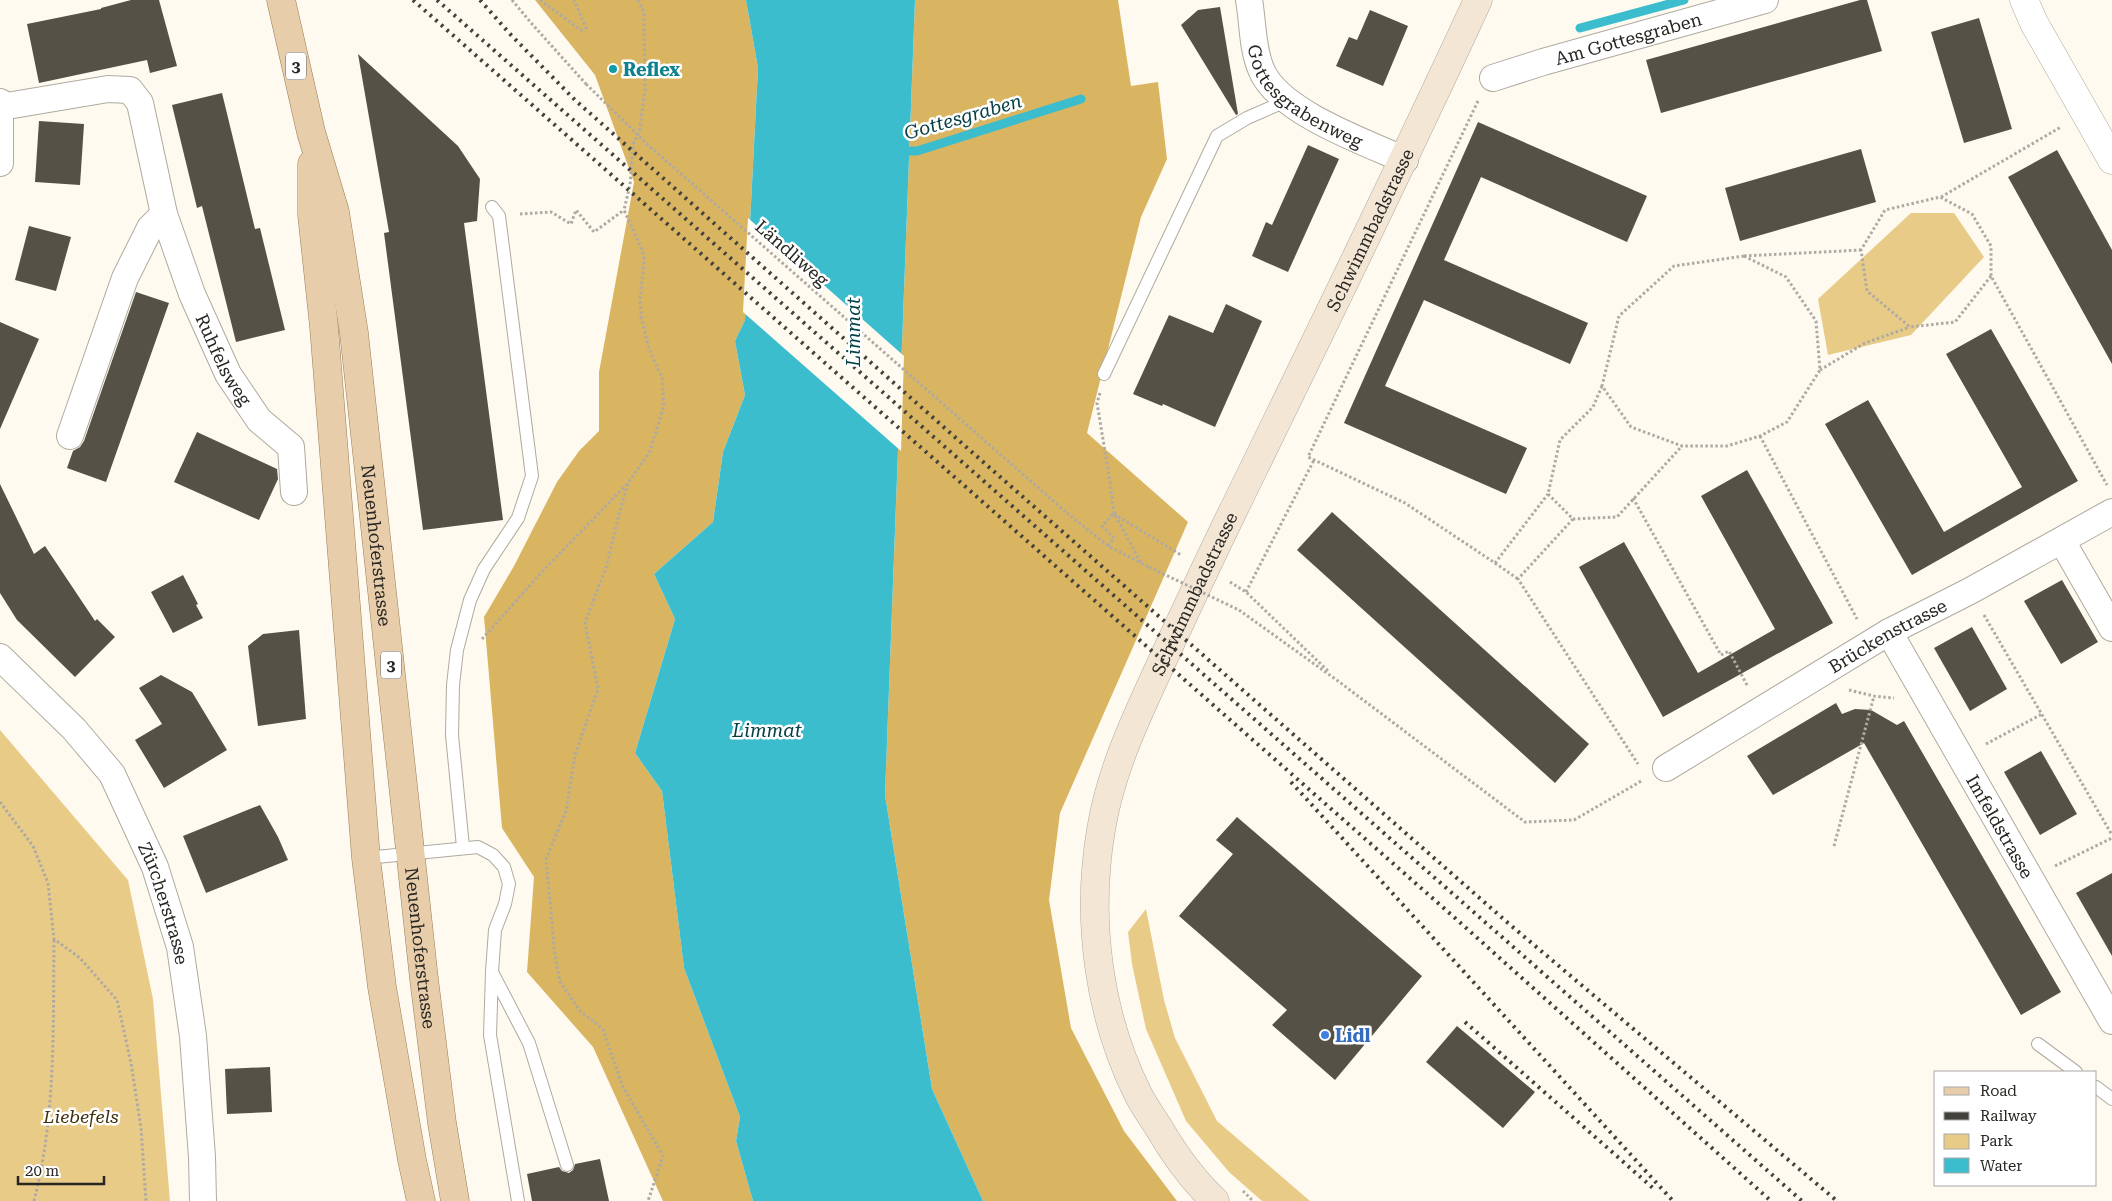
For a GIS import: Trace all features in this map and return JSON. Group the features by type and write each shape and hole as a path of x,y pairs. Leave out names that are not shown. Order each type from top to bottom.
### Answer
{"main road":[{"name":"Neuenhoferstrasse","path":"281,0 311,132 335,212 354,333 442,1123 455,1201"},
{"name":"Schwimmbadstrasse","path":"1226,1194 1170,1147 1138,1094 1116,1040 1103,991 1095,932 1095,880 1101,829 1113,776 1137,716 1199,582 1405,160 1478,0"},
{"name":"Neuenhoferstrasse","path":"311,132 312,215 325,337 366,858 382,987 412,1160 421,1201"}],"street":[{"name":"Gottesgrabenweg","path":"1249,0 1260,68 1271,86 1286,101 1312,117 1405,160"},
{"name":"Am Gottesgraben","path":"1486,88 1543,62 1765,0"},
{"path":"2024,0 2034,23 2112,160"},
{"name":"Ruhfelsweg","path":"0,105 108,89 130,90 140,103 164,214 192,294 228,374 259,420 291,446 294,492"},
{"path":"0,105 0,158"},
{"path":"70,436 125,278 150,228 164,214"},
{"name":"Brückenstrasse","path":"1657,773 1880,638 2062,541 2112,512"},
{"path":"2062,541 2112,628"},
{"name":"Imfeldstrasse","path":"1880,638 1928,701 2112,1021"},
{"name":"Zürcherstrasse","path":"0,657 74,729 112,774 155,866 180,947 193,1036 202,1157 202,1201"}],"lane":[{"path":"1104,374 1217,136 1247,118 1286,101"},
{"path":"463,847 452,734 452,685 457,650 470,600 484,569 518,518 532,476 496,211"},
{"path":"366,858 478,847 493,854 504,867 508,884 505,904 495,930 490,1036 518,1201"},
{"path":"492,972 529,1043 567,1165"},
{"path":"2038,1044 2075,1071"},
{"path":"2097,1088 2112,1099"}],"path":[{"name":"Ländliweg","path":"512,0 586,84 647,144 1067,513 1108,546 1239,610 1338,681"},
{"path":"540,0 581,30 586,28 574,0"},
{"path":"457,650 472,650 540,574 628,482 650,451 664,406 662,378 648,349 641,316 643,252 624,210 630,185 633,144 639,133 645,90 644,12 638,0"},
{"path":"1224,590 1228,581 1246,592 1338,681 1525,822 1574,820 1657,773 1518,579 1405,503 1308,457 1486,88"},
{"path":"1910,326 1866,291 1861,250 1885,210 1940,197 2066,124"},
{"path":"1940,197 1972,214 1991,246 1991,276 2107,486"},
{"path":"496,211 550,212 571,224 576,210 594,232 624,210"},
{"path":"1495,563 1548,494 1560,440 1593,407 1602,386 1620,316 1674,266 1744,256 1861,250"},
{"path":"1744,256 1786,277 1816,321 1820,370"},
{"path":"1602,386 1630,427 1682,446 1727,446 1760,436 1787,422 1820,370 1865,343 1910,326 1955,322 1991,276"},
{"path":"1104,374 1097,403 1114,513 1141,563"},
{"path":"1760,436 1880,638"},
{"path":"1548,494 1573,518 1616,517 1682,446"},
{"path":"1246,592 1314,460"},
{"path":"628,482 618,514 606,568 585,622 598,689 575,755 566,811 546,859 555,956 560,982 580,1011 603,1029 622,1085 664,1156 648,1201"},
{"path":"1633,498 1721,655 1729,650 1760,710"},
{"path":"1108,546 1114,538 1102,526 1114,513"},
{"path":"1114,513 1186,557"},
{"path":"1518,579 1573,518"},
{"path":"1970,590 2112,836 2030,878"},
{"path":"1216,607 1220,598"},
{"path":"1809,680 1874,696 1928,701"},
{"path":"1834,846 1874,696"},
{"path":"1961,758 2042,714"},
{"path":"0,802 33,846 48,883 54,939 52,1053 48,1120 41,1171 34,1201"},
{"path":"54,939 80,958 117,1000 131,1063 141,1128 146,1201"},
{"path":"1226,1194 1253,1201"}],"green space":[{"path":"1911,213 1954,213 1984,257 1911,335 1828,355 1818,299"},
{"name":"Liebefels","path":"0,730 128,880 153,999 170,1201 0,1201"},
{"path":"1146,909 1164,1000 1175,1038 1217,1121 1310,1201 1262,1201 1229,1172 1186,1121 1146,1029 1132,964 1128,932"}],"shaded area":[{"path":"535,0 746,0 758,68 745,320 735,341 745,395 723,452 713,522 654,574 675,619 635,753 662,791 684,968 740,1117 736,1141 753,1201 663,1201 593,1047 527,972 534,877 502,828 484,617 514,566 557,482 579,451 599,431 599,372 634,182 595,75"},
{"path":"915,0 1118,0 1131,86 1158,82 1167,159 1141,217 1087,433 1188,522 1060,813 1049,900 1071,1028 1124,1131 1177,1201 983,1201 932,1089 885,795"}],"water":[{"name":"Limmat","path":"746,0 915,0 885,795 932,1089 983,1201 753,1201 736,1141 740,1117 684,968 662,791 635,753 675,619 654,574 713,522 723,452 745,395 735,341 745,320 758,68"}],"pier":[{"path":"748,218 904,356 901,451 743,312"}],"building":[{"path":"131,0 159,0 177,66 150,73 147,60 39,83 27,24 101,9"},
{"path":"1860,0 1867,0 1882,51 1661,113 1646,60"},
{"path":"1220,7 1238,114 1236,115 1181,25 1198,10"},
{"path":"1370,10 1408,26 1383,86 1336,66 1349,37 1357,40"},
{"path":"1979,18 2012,129 1964,143 1931,32"},
{"path":"358,54 458,146 480,179 477,221 464,223 503,520 423,530 384,233 389,232"},
{"path":"222,93 255,229 260,228 285,330 236,342 202,206 197,208 172,105"},
{"path":"39,121 84,124 80,185 35,182"},
{"path":"1478,122 1647,196 1627,242 1481,177 1444,260 1588,323 1570,364 1424,300 1385,386 1527,448 1506,494 1344,423"},
{"path":"1308,145 1339,159 1288,272 1252,256 1266,222 1272,225"},
{"path":"1861,149 1876,202 1740,241 1725,188"},
{"path":"2057,150 2112,250 2112,364 2008,177"},
{"path":"29,226 71,237 56,291 15,280"},
{"path":"136,292 169,303 106,482 67,468 73,451 80,447 84,441"},
{"path":"1226,304 1262,321 1215,427 1163,404 1162,406 1133,394 1169,315 1213,333"},
{"path":"0,322 39,339 0,429"},
{"path":"1991,329 2078,481 1912,575 1825,424 1868,400 1944,532 2022,487 1946,354"},
{"path":"197,432 277,469 278,479 259,520 174,482"},
{"path":"1747,470 1833,623 1663,717 1579,567 1624,542 1698,673 1775,629 1701,496"},
{"path":"0,484 34,554 45,546 95,621 97,619 115,637 75,677 17,620 0,593"},
{"path":"1332,512 1589,744 1555,783 1297,550"},
{"path":"183,575 203,618 173,633 151,592"},
{"path":"2062,580 2098,642 2061,664 2024,601"},
{"path":"1972,627 2007,689 1970,711 1934,648"},
{"path":"299,630 306,719 258,726 248,646 263,634"},
{"path":"161,675 192,692 227,750 164,788 135,740 162,724 139,688"},
{"path":"1836,703 1842,714 1855,709 1871,710 1897,725 1904,721 2061,992 2021,1015 1864,743 1773,795 1747,756"},
{"path":"2041,751 2077,814 2040,835 2004,772"},
{"path":"260,805 278,837 288,860 206,893 183,836"},
{"path":"1237,817 1422,976 1335,1080 1272,1025 1287,1010 1179,916 1233,854 1216,840"},
{"path":"2112,873 2112,956 2076,893"},
{"path":"1457,1026 1535,1092 1503,1128 1426,1062"},
{"path":"270,1067 272,1112 227,1114 225,1069"},
{"path":"600,1159 609,1201 532,1201 527,1174 559,1167 562,1171 569,1173 573,1170 575,1164"}],"waterway":[{"name":"Gottesgraben","path":"1580,28 1684,0"},
{"name":"Gottesgraben","path":"899,151 917,151 1081,99"}],"railway":[{"path":"413,0 1455,918 1771,1201"},
{"path":"437,0 1802,1201"},
{"path":"480,0 511,35 575,100 965,446 1508,923 1837,1201"},
{"path":"1291,782 1673,1201"},
{"path":"1465,1022 1654,1189"}],"place":[{"name":"Reflex","path":"613,69"},
{"name":"Lidl","path":"1325,1035"}]}
